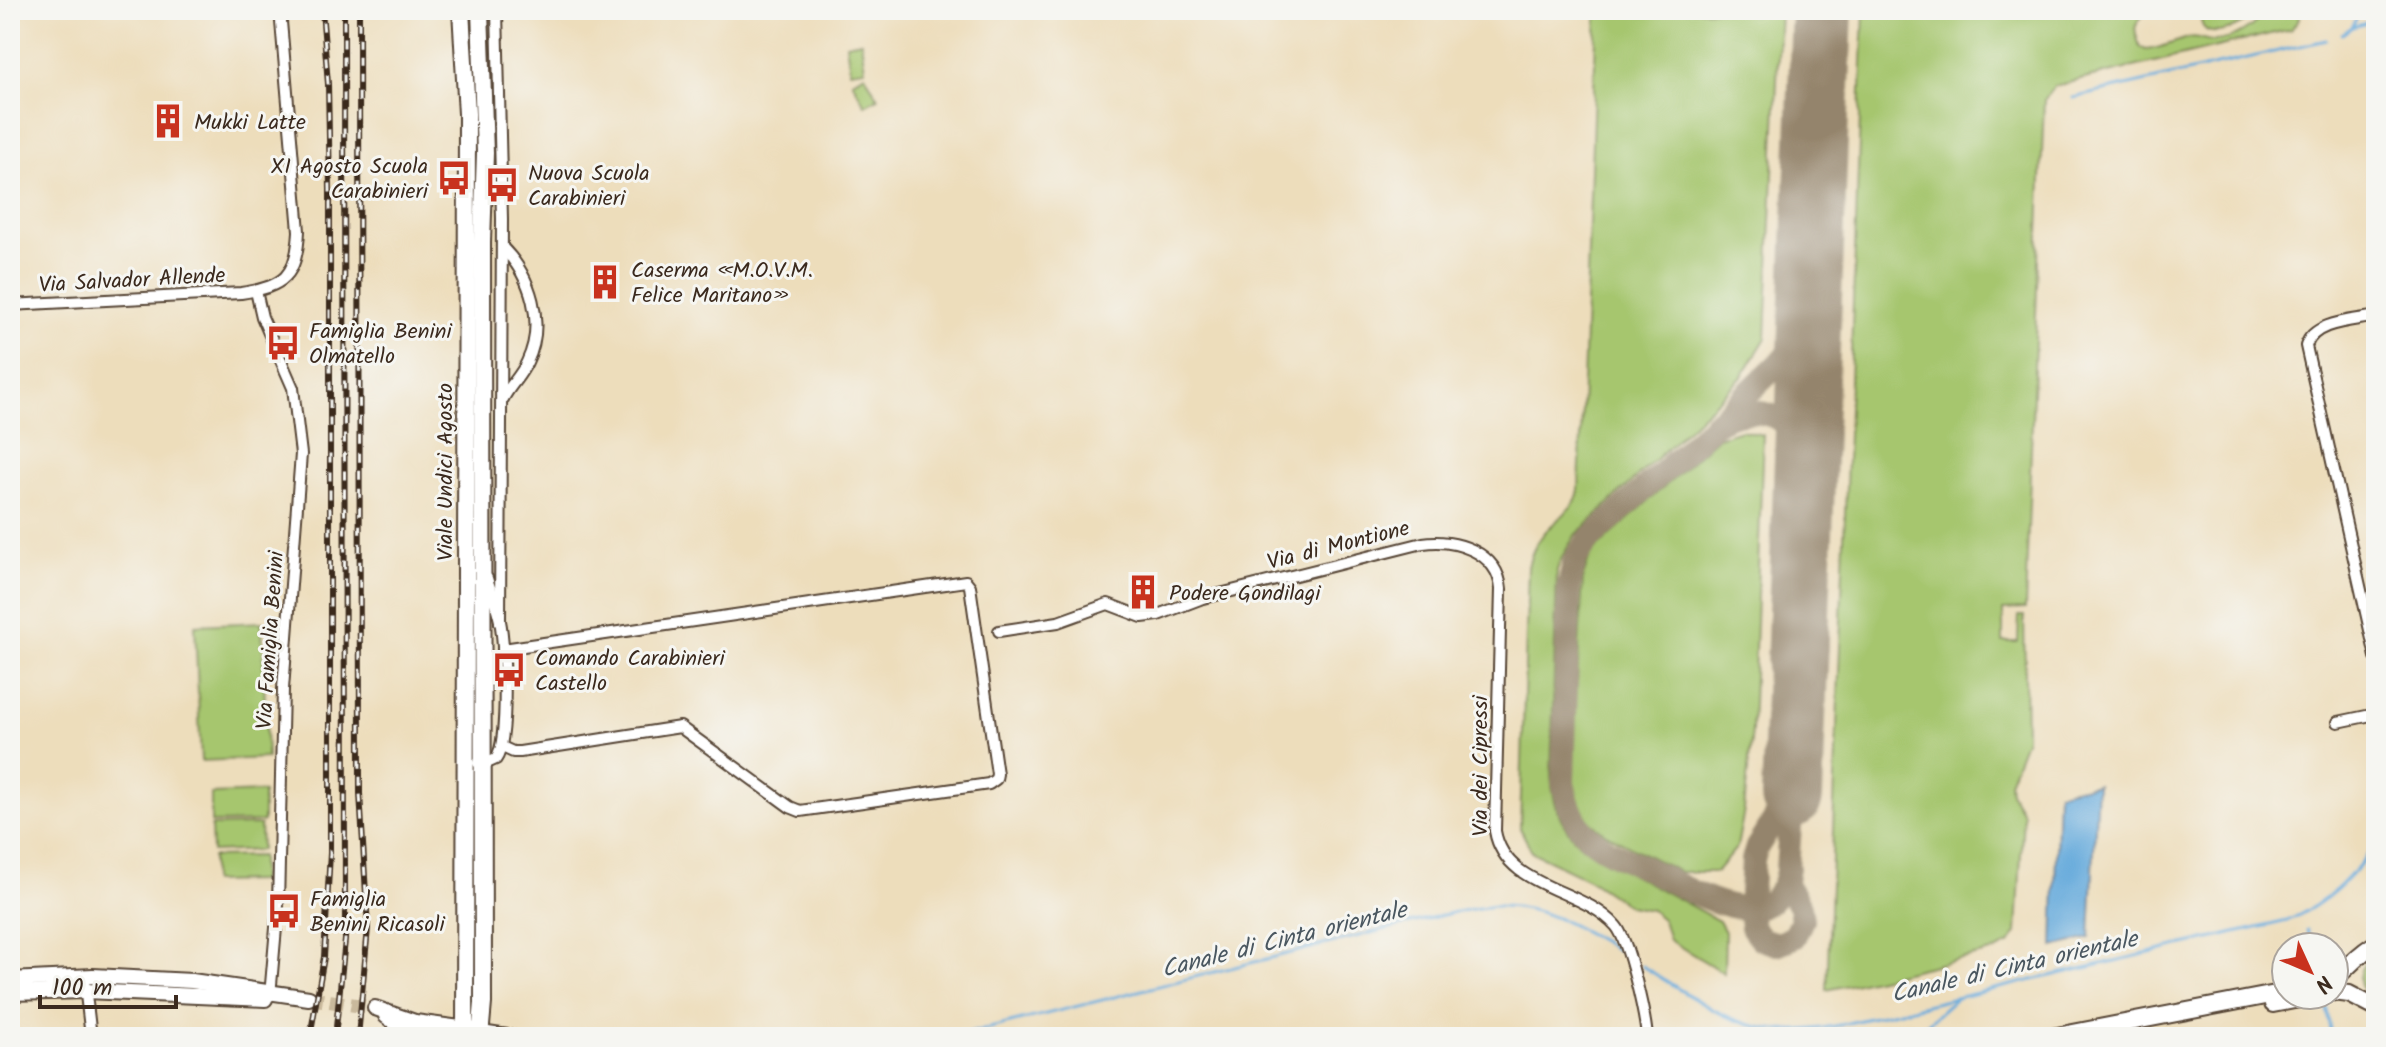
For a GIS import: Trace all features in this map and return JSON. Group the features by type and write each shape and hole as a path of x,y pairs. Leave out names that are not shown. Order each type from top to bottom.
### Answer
{"main road":[{"name":"Viale Undici Agosto","path":"461,10 474,232 483,550 483,764 466,1033"},
{"name":"Viale Undici Agosto","path":"466,1033 465,742 474,232 485,153 480,10"},
{"path":"2350,965 2364,950 2376,944"},
{"path":"2354,962 2351,981 2368,1004"},
{"path":"10,980 138,986 192,981 270,995 307,998"},
{"path":"10,993 84,984"},
{"path":"2052,1037 2270,995"},
{"path":"2102,1037 2270,1005"},
{"path":"426,1037 408,1032 376,1008 415,1022 466,1033"}],"street":[{"path":"256,291 271,288 284,279 295,262 298,246 297,197 280,10"},
{"path":"497,10 502,233 500,623"},
{"path":"474,232 502,233"},
{"path":"501,405 528,360 535,325 527,282 502,247"},
{"name":"Via Salvador Allende","path":"10,305 256,291"},
{"name":"Via Famiglia Benini","path":"256,291 262,317 293,388 301,454 283,689 281,845 270,995"},
{"path":"2376,316 2327,326 2311,334 2306,346 2376,657"},
{"name":"Via di Montione","path":"999,631 1058,622 1108,604 1135,615 1150,616 1200,599 1417,544 1457,544"},
{"name":"Via dei Cipressi","path":"1457,544 1470,548 1487,560 1500,581 1502,641 1497,844 1517,869 1593,909 1618,929 1627,951 1647,1037"},
{"name":"Viale Undici Agosto","path":"483,550 503,649 502,747"},
{"path":"465,742 473,759 483,764 496,759 502,747 520,752 680,727 790,807 800,811 989,784 996,779 970,586 964,580 503,649"},
{"path":"2338,722 2376,714"},
{"path":"84,984 91,1037"},
{"path":"466,1033 522,1037"}],"green space":[{"path":"1597,10 1780,10 1766,338 1741,378 1575,536 1557,570 1551,775 1561,818 1572,836 1589,851 1719,921 1725,932 1724,973 1669,940 1663,920 1651,910 1629,906 1588,879 1532,852 1520,828 1528,567 1539,540 1574,504 1579,490"},
{"path":"1864,10 2147,10 2135,29 2140,47 2146,50 2192,37 2213,41 2229,38 2250,27 2266,10 2301,10 2298,21 2291,29 2055,86 2044,100 2025,609 2003,610 2003,642 2018,642 2019,616 2024,616 2026,738 2009,782 2010,792 2023,814 2017,933 2009,944 1996,951 1827,990"},
{"path":"2202,10 2258,10 2233,28 2213,32 2205,29 2201,22"},
{"path":"861,41 865,69 850,71 846,44"},
{"path":"865,74 878,98 865,105 852,81"},
{"path":"1741,430 1763,435 1752,731 1744,810 1737,847 1716,872 1679,872 1606,834 1590,822 1574,787 1572,771 1583,577 1590,556 1597,548 1718,437"},
{"path":"262,622 267,758 201,761 195,625"},
{"path":"263,792 263,822 211,823 211,794"},
{"path":"260,825 261,850 212,852 211,826"},
{"path":"261,856 261,881 212,882 212,857"},
{"path":"2376,952 2376,1000 2362,989 2359,977 2364,964"}],"water":[{"path":"2097,784 2090,938 2053,947 2058,792"}],"waterway":[{"path":"2352,27 2361,10"},
{"path":"2342,34 2367,23"},
{"path":"2073,98 2326,40"},
{"name":"Canale di Cinta orientale","path":"1642,966 1713,1010 1744,1023 1787,1030 1835,1026 2287,921 2315,906 2337,889 2376,844"},
{"name":"Canale di Cinta orientale","path":"954,1037 1483,907 1515,907 1546,914 1575,926 1617,950"},
{"path":"1912,1037 1954,1000"},
{"path":"2327,1011 2331,1037"}],"taxiway":[{"path":"1725,415 1792,351 1804,325 1811,283"},
{"path":"1788,868 1780,891 1767,904 1750,908 1731,906 1710,900 1617,855 1599,845 1580,828 1563,783 1569,586 1575,560 1588,541 1717,422 1748,413 1778,419 1794,434 1805,458"},
{"path":"1792,797 1786,884 1800,907 1802,920 1794,937 1777,944 1761,939 1752,927 1753,860 1757,847 1786,802 1793,756"}],"runway":[{"path":"1792,797 1822,10"}],"tunnel":[{"path":"309,998 375,1008"}],"railway":[{"path":"310,1037 324,957 330,853 330,190 328,84 322,10"},
{"path":"335,1037 345,940 344,10"},
{"path":"358,1037 368,928 360,793 359,10"}],"place":[{"name":"Mukki Latte","path":"168,121"},
{"name":"XI Agosto Scuola Carabinieri","path":"454,178"},
{"name":"Nuova Scuola Carabinieri","path":"502,185"},
{"name":"Caserma «M.O.V.M. Felice Maritano»","path":"605,282"},
{"name":"Famiglia Benini Olmatello","path":"283,343"},
{"name":"Podere Gondilagi","path":"1143,592"},
{"name":"Comando Carabinieri Castello","path":"509,670"},
{"name":"Famiglia Benini Ricasoli","path":"284,911"}]}
